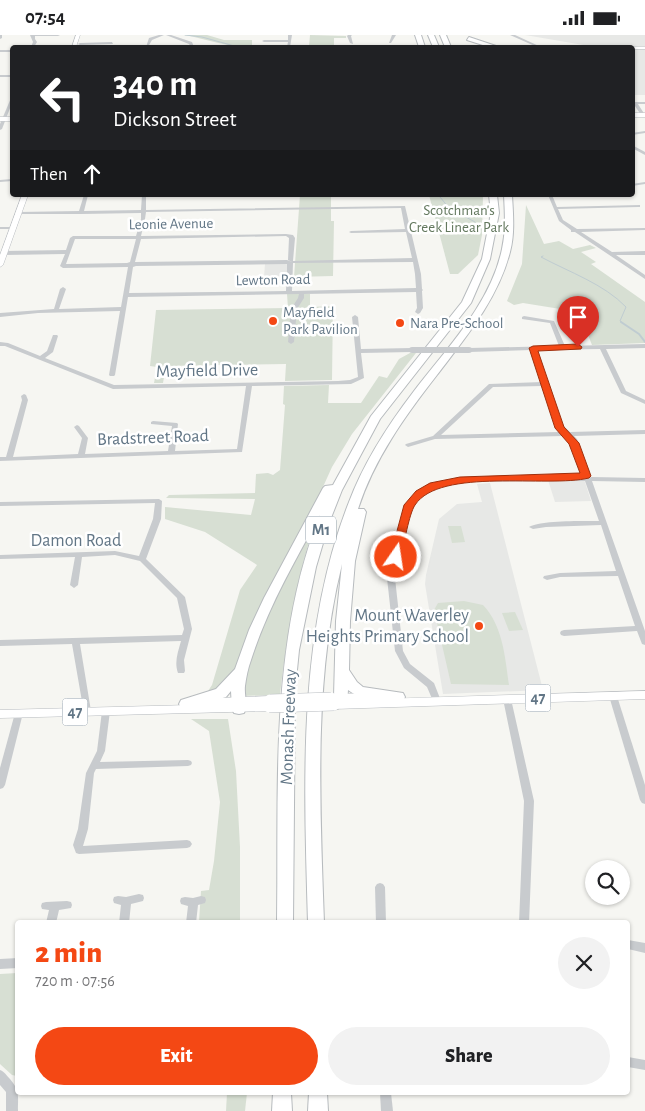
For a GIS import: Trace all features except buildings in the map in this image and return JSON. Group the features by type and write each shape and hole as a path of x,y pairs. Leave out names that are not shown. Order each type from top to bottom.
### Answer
{"highway":[{"path":"466,37 483,45"},
{"name":"Monash Freeway","path":"285,920 288,690 300,607 323,523 336,490 375,418 466,303 488,250 495,213 493,197"},
{"name":"Monash Freeway","path":"316,920 315,735 319,661 328,596 337,558 355,499 396,423 458,340 493,287 502,267 509,237 508,197"},
{"path":"186,704 221,693 234,680 242,667 279,579 347,455 375,418"},
{"path":"336,700 341,669 343,621 350,561 358,519 373,464"},
{"path":"238,705 242,667"},
{"path":"341,669 347,682 353,689 360,692 398,697"},
{"path":"282,1095 282,1111"},
{"path":"318,1095 318,1111"}],"main road":[{"path":"0,265 24,197"},
{"name":"47","path":"336,700 402,704 433,701 645,695"},
{"name":"47","path":"0,714 106,711 398,697 433,701"},
{"name":"47","path":"150,709 186,704 238,705"}],"street":[{"path":"32,35 58,35"},
{"path":"148,45 150,39 162,35"},
{"path":"168,35 191,43 192,45"},
{"path":"289,45 290,35"},
{"path":"350,35 352,43"},
{"path":"390,43 394,35"},
{"path":"512,35 536,45"},
{"path":"264,41 289,41"},
{"path":"89,45 112,43"},
{"path":"0,129 2,119 10,103"},
{"path":"635,104 644,115"},
{"path":"81,213 85,197"},
{"path":"110,386 137,237 143,219 144,197"},
{"path":"551,197 561,221 645,277"},
{"path":"555,208 638,206"},
{"path":"19,213 403,207 420,290 420,308 418,313"},
{"path":"0,228 14,228"},
{"path":"574,231 645,229"},
{"path":"351,232 408,230"},
{"name":"Leonie Avenue","path":"67,252 73,238 286,235 292,236 290,262"},
{"path":"4,253 67,252 63,266 414,260"},
{"path":"610,254 645,253"},
{"path":"289,292 290,262"},
{"path":"56,311 63,289"},
{"name":"Lewton Road","path":"126,295 420,290"},
{"path":"292,342 294,307 301,298 302,292"},
{"path":"0,315 123,309"},
{"name":"Mayfield Drive","path":"0,344 6,344 42,357 100,383 120,388 351,382 361,378 354,317"},
{"path":"524,318 552,322 562,347"},
{"path":"42,357 50,353 55,335"},
{"path":"358,351 645,346"},
{"path":"533,348 561,431 567,434 574,443 645,642"},
{"path":"603,348 623,392 645,402"},
{"path":"100,383 112,375"},
{"path":"434,437 491,385 544,383"},
{"name":"Bradstreet Road","path":"0,459 240,451 249,385"},
{"path":"9,459 25,400 24,396"},
{"path":"153,423 175,424 170,453"},
{"path":"77,427 85,438 81,456"},
{"path":"408,445 434,437 645,432"},
{"path":"433,701 431,685 407,666 399,651 391,578 409,505 420,493 445,482 567,478 606,481 645,480"},
{"path":"0,504 159,501 157,519 142,559"},
{"path":"533,527 603,523"},
{"path":"74,585 79,554"},
{"name":"Damon Road","path":"0,557 123,554 142,559 181,597 188,629 180,660 181,671"},
{"path":"547,578 560,575 621,573"},
{"path":"564,633 640,628"},
{"path":"0,643 186,638"},
{"path":"76,641 87,711"},
{"path":"613,696 645,801"},
{"path":"507,699 529,801 524,920"},
{"path":"106,711 101,751 90,773 83,829 78,845 79,849 187,844"},
{"path":"0,785 4,760 18,713"},
{"path":"93,766 188,763"},
{"path":"380,887 381,920"},
{"path":"124,920 122,901 139,898"},
{"path":"191,920 193,901"},
{"path":"51,920 50,906 67,905"},
{"path":"630,945 645,947"},
{"path":"0,964 15,963"},
{"path":"630,1062 645,1065"},
{"path":"0,1076 15,1089 12,1111"},
{"path":"386,1095 387,1111"}],"shaded area":[{"path":"525,35 645,35 645,46 583,45"},
{"path":"635,49 645,49 645,95 635,95"},
{"path":"287,263 286,276 264,277 265,264"},
{"path":"584,479 591,501 555,502 548,480"},
{"name":"Mount Waverley Heights Primary School","path":"490,483 543,690 443,694 425,584 426,575 439,519 457,504 482,502 477,484"}],"green space":[{"path":"184,35 207,35 224,40 252,40 252,45 226,45"},
{"path":"310,35 346,36 346,38 334,38 334,45 309,45"},
{"path":"300,197 331,197 331,221 334,221 333,276 294,277"},
{"name":"Scotchman's Creek Linear Park","path":"430,197 483,197 482,235 478,255 458,274 450,274"},
{"path":"526,205 544,244 559,241 573,249 590,245 596,248 581,252 596,262 591,264 645,302 645,343 592,345 579,312 523,303 514,305 507,301 522,264"},
{"path":"287,294 310,294 310,307 333,306 332,380 285,381 286,364 166,366 163,383 154,383 157,367 150,366 156,310 288,308"},
{"path":"410,353 416,353 352,434 332,467 245,642 231,681 228,685 206,694 212,685 240,590 257,565 205,532 165,519 165,507 251,515 255,499 166,498 169,495 255,493 256,474 268,473 273,475 280,470 285,405 283,404 284,386 329,385 328,403 361,403 379,376 387,378 399,359"},
{"path":"448,526 461,526 465,542 452,543"},
{"path":"310,528 313,529 292,611 280,695 241,696 241,685 260,630"},
{"path":"464,601 483,605 495,622 502,642 509,685 451,684 434,610 438,603"},
{"path":"515,612 523,630 509,631 502,613"},
{"path":"191,719 228,719 236,771 240,847 240,920 199,920 201,891 209,890 220,802 209,731"},
{"path":"15,973 15,1076 0,1064 0,974"},
{"path":"227,1095 247,1095 245,1111 226,1111"}],"waterway":[{"path":"185,35 202,37 231,45"},
{"path":"440,197 449,208 475,222"},
{"path":"543,256 541,257 597,285 617,299 626,307 620,321 623,323"},
{"path":"621,322 639,334 645,342"}],"place":[{"name":"Mayfield Park Pavilion","path":"273,321"},
{"name":"Nara Pre-School","path":"400,323"},
{"name":"Mount Waverley Heights Primary School","path":"479,626"}],"route":[{"path":"396,557 409,505 420,493 434,486 460,480 586,476 574,443 560,428 533,348 578,347"}]}
